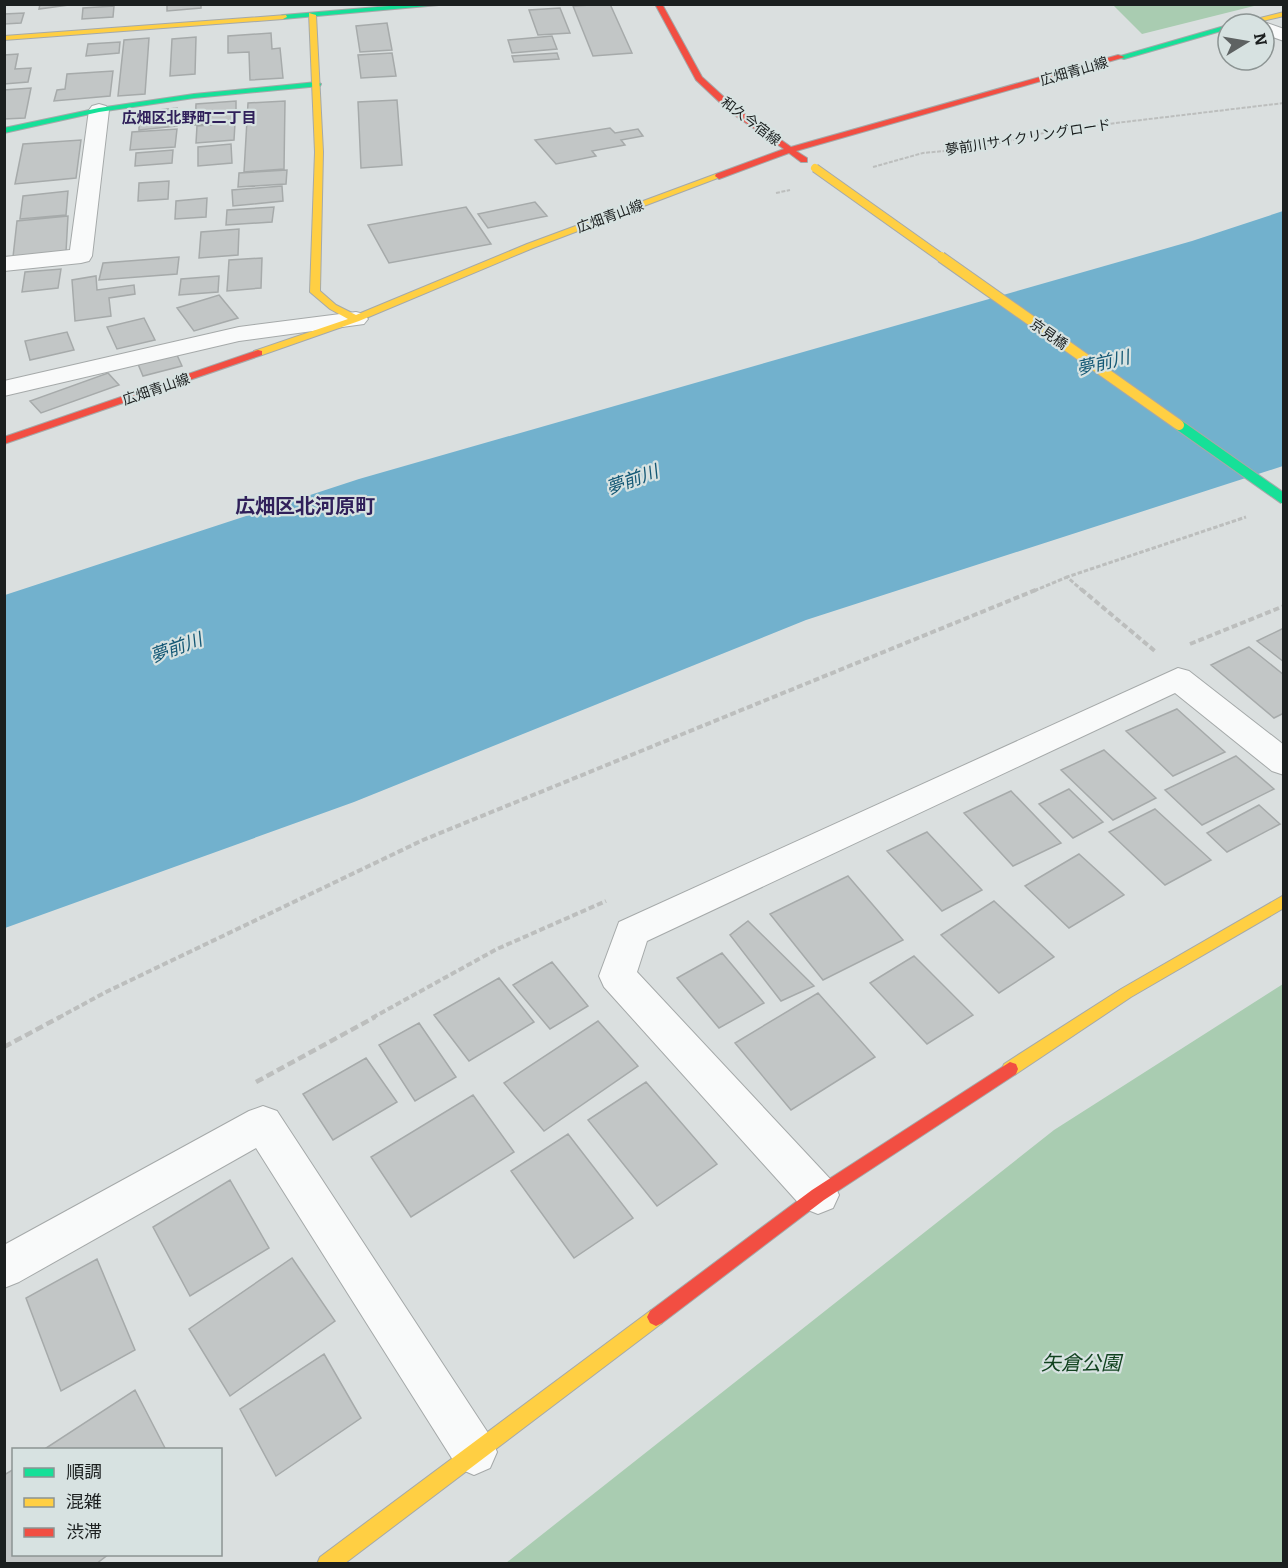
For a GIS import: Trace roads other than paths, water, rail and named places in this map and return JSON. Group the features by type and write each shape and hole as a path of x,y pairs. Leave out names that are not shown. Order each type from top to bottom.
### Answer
{"main road":[{"path":"4,38 447,4"},
{"name":"和久今宿線","path":"658,4 699,78 733,110 815,168"},
{"path":"312,15 319,152 315,292 333,307 356,319"},
{"name":"広畑青山線","path":"4,441 356,319 530,246 790,150 1216,30"},
{"path":"4,130 99,110 194,96 317,84"},
{"name":"京見橋","path":"815,168 1284,499"},
{"path":"327,1563 818,1195 1126,993 1284,901"}],"street":[{"path":"4,264 81,256 99,110"},
{"path":"4,389 240,333 356,319"},
{"path":"818,1195 617,976 632,932 1178,679 1284,763"},
{"path":"4,1268 263,1124 474,1452"}],"water":[{"name":"夢前川","path":"1283,211 1283,466 806,620 354,802 5,928 5,595 359,479 1192,241"}],"district":[{"name":"広畑区北野町二丁目","path":"189,118"},
{"name":"広畑区北河原町","path":"305,506"}],"park label":[{"name":"矢倉公園","path":"1081,1363"}]}
